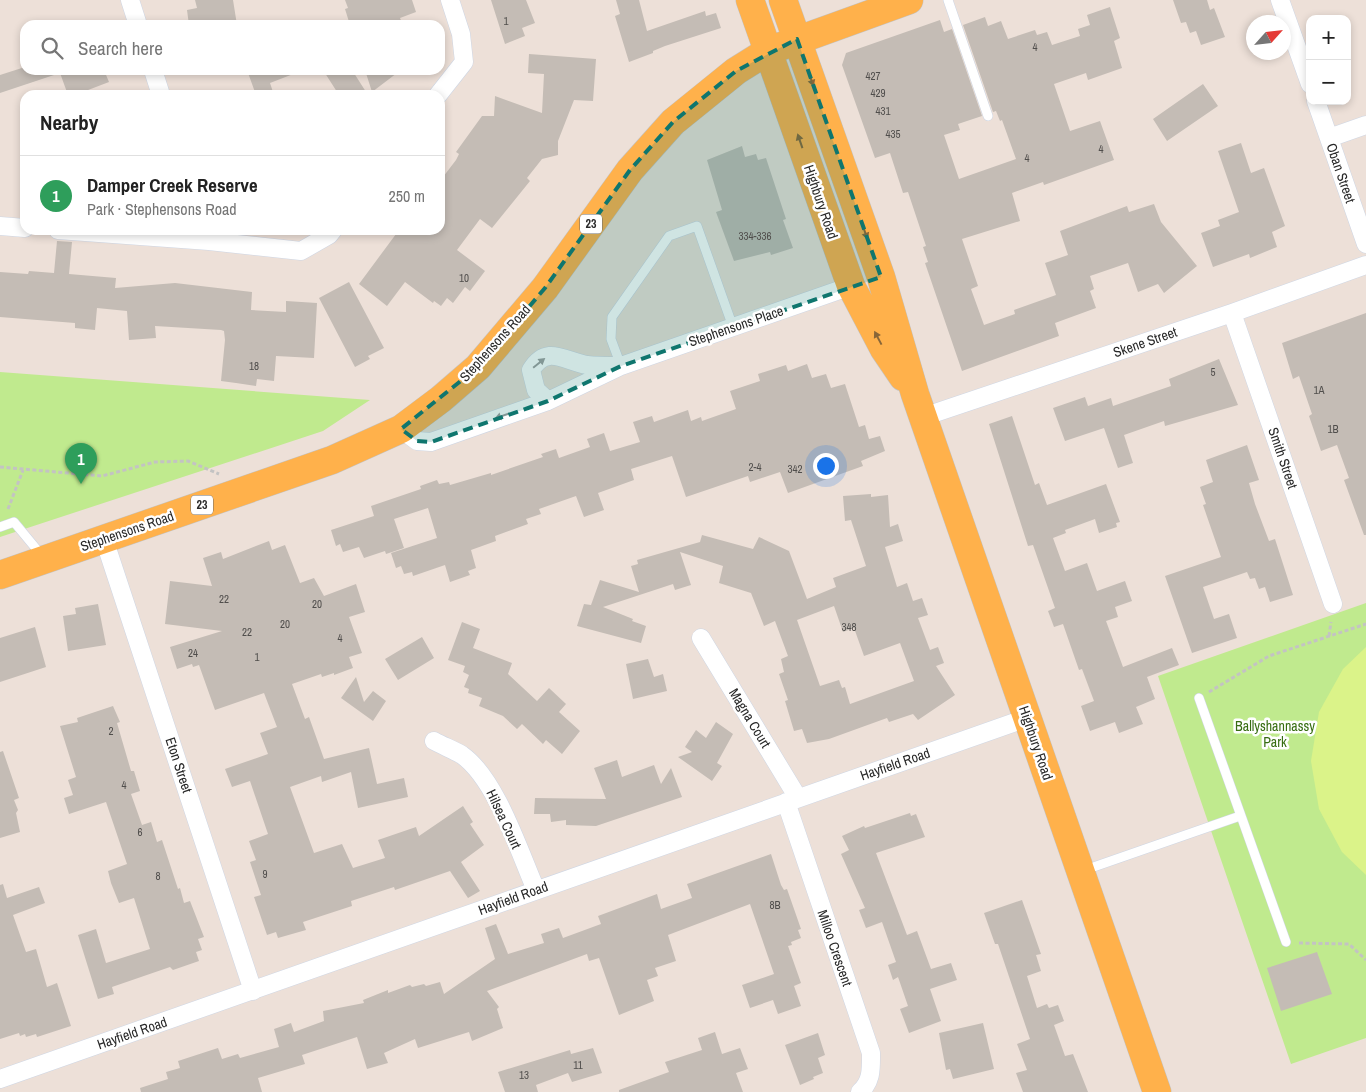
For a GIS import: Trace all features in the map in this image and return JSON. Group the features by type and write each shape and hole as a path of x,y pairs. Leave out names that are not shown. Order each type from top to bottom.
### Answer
{"main road":[{"name":"Highbury Road","path":"750,0 851,286 884,349 919,405"},
{"name":"Highbury Road","path":"783,0 881,277 919,405 1157,1092"},
{"name":"23","path":"797,39 909,0"},
{"name":"Stephensons Road","path":"0,575 332,460 401,429 441,399 478,367 545,288 630,170 673,122 736,71 768,51 797,39"},
{"path":"851,286 881,277"}],"street":[{"path":"130,0 136,20"},
{"path":"442,90 464,62 462,34 450,0"},
{"path":"1280,0 1306,73"},
{"path":"155,75 159,90"},
{"name":"Oban Street","path":"1317,105 1366,244"},
{"path":"1329,138 1366,125"},
{"path":"0,226 20,228"},
{"path":"207,235 301,251 329,235"},
{"name":"Skene Street","path":"919,405 1232,313 1366,265"},
{"name":"Stephensons Place","path":"401,429 417,441 431,442 548,401 621,366 851,286"},
{"name":"Smith Street","path":"1232,313 1333,604"},
{"name":"Stephensons Place","path":"548,401 536,390 531,370 536,362 548,356 558,355 588,365 621,366"},
{"name":"Eton Street","path":"104,539 253,991"},
{"name":"Magna Court","path":"701,638 792,800"},
{"name":"Hayfield Road","path":"0,1079 1027,718"},
{"name":"Hilsea Court","path":"434,742 462,755 476,768 491,788 536,890"},
{"name":"Milloo Crescent","path":"792,800 871,1053 871,1071 868,1085 860,1092"}],"lane":[{"path":"948,0 988,116"},
{"path":"621,366 611,339 612,317 669,236 697,226 733,327"},
{"path":"1,526 14,522 46,560"},
{"path":"1199,698 1286,942"},
{"path":"1081,871 1240,816"}],"path":[{"path":"0,467 102,476 155,462 188,461 220,474"},
{"path":"1,526 23,470"},
{"path":"1199,698 1269,656 1366,624"},
{"path":"1286,942 1349,944 1366,960"}],"highlighted area":[{"path":"797,39 881,277 621,366 548,401 431,442 417,441 401,429 478,367 545,288 630,170 673,122 736,71"}],"green space":[{"path":"0,372 370,400 323,431 0,537"},
{"name":"Ballyshannassy Park","path":"1366,603 1366,1038 1291,1064 1158,676"},
{"path":"1366,647 1366,875 1342,852 1319,809 1311,761 1319,712 1343,669"}],"building":[{"path":"195,0 233,0 236,20 188,20 187,10 197,8"},
{"path":"345,0 412,0 416,12 400,18 401,20 348,20 345,9 348,8"},
{"path":"491,0 526,0 535,23 522,28 525,36 505,44"},
{"path":"616,0 639,0 647,31 705,11 706,16 716,13 721,28 665,46 653,51 653,53 629,62 615,16 620,14"},
{"path":"1173,0 1207,0 1210,10 1214,8 1225,37 1201,45 1196,31 1190,33 1186,22 1181,23"},
{"path":"1110,7 1120,38 1114,41 1122,68 1088,80 1086,73 1054,84 1070,131 1100,121 1114,160 1044,185 1043,182 1012,193 1020,221 962,239 978,286 971,289 984,325 1015,314 1014,310 1056,295 1045,263 1068,255 1060,231 1127,206 1129,212 1154,204 1161,222 1197,266 1164,293 1158,284 1138,292 1128,263 1090,276 1094,289 1090,291 1096,308 1055,323 1059,336 962,371 925,263 928,262 923,247 926,246 908,192 903,193 890,153 875,158 842,65 846,53 940,20 944,32 952,29 982,116 958,124 960,130 944,135 959,179 1016,159 1002,120 1000,121 996,111 993,112 963,25 985,17 988,26 1001,21 1008,39 1035,30 1037,35 1047,32 1052,45 1080,36 1078,29 1090,25 1087,15"},
{"path":"529,54 596,59 593,101 574,100 558,141 558,155 542,159 527,178 530,181 492,228 480,219 457,250 485,271 470,291 465,287 453,303 447,298 441,306 434,301 433,303 405,282 387,306 359,284 395,235 445,235 445,174 459,154 456,152 482,116 494,116 495,96 542,113 544,74 528,73"},
{"path":"20,69 20,75 54,75 0,93 0,75"},
{"path":"61,75 106,75 109,82 88,90 66,90"},
{"path":"249,75 291,75 270,83 272,90 254,90"},
{"path":"326,75 355,75 365,90 336,90"},
{"path":"367,75 394,75 375,90 371,90"},
{"path":"1203,84 1218,106 1167,141 1153,119"},
{"path":"1241,143 1251,173 1264,168 1285,226 1272,232 1277,247 1250,258 1249,254 1213,267 1201,233 1220,226 1218,220 1239,212 1218,151"},
{"path":"742,146 745,157 756,154 758,160 766,158 786,219 783,220 793,248 771,255 770,252 734,261 716,212 722,210 707,160"},
{"path":"57,241 72,242 69,274 116,278 115,288 175,283 252,292 251,310 286,312 286,301 317,303 314,358 276,356 274,381 257,379 256,386 221,381 225,340 224,331 221,330 155,326 156,338 129,340 127,311 97,308 95,330 75,328 75,323 0,317 0,272 28,274 29,271 54,273"},
{"path":"349,282 384,348 368,356 370,359 355,367 319,298"},
{"path":"1366,313 1366,535 1364,535 1344,480 1349,478 1337,445 1321,451 1309,416 1312,414 1299,376 1293,379 1282,343"},
{"path":"1219,359 1238,405 1165,426 1164,421 1124,435 1133,463 1118,468 1104,428 1065,441 1053,408 1085,397 1088,406 1111,398 1113,406 1171,386 1169,379"},
{"path":"807,364 812,378 826,374 831,388 845,384 859,427 865,425 869,439 880,436 885,451 861,461 863,466 788,493 780,472 750,482 748,476 686,497 672,456 631,469 634,480 598,493 604,510 584,517 576,496 539,509 541,514 526,519 528,524 495,536 496,541 471,550 476,568 468,571 470,575 450,582 445,565 413,576 412,572 404,574 401,566 396,568 391,553 437,538 428,508 394,519 404,548 386,554 385,551 364,558 359,547 343,552 340,544 336,546 331,530 374,516 371,506 421,489 420,486 437,480 439,484 449,482 450,485 491,473 491,475 543,457 541,454 556,449 559,458 590,447 587,439 604,433 610,451 640,442 633,422 652,416 654,422 688,410 691,421 701,417 702,421 736,409 730,391 760,381 758,374 786,365 788,371"},
{"path":"1012,416 1035,485 1039,483 1047,505 1106,484 1120,522 1116,523 1117,527 1099,533 1095,519 1065,530 1066,533 1053,538 1065,571 1087,563 1097,591 1125,581 1132,601 1115,607 1118,617 1106,621 1123,667 1172,648 1179,665 1147,677 1155,699 1136,707 1143,724 1119,733 1115,722 1090,731 1081,706 1094,701 1082,669 1079,670 1063,624 1054,627 1048,611 1055,608 1033,545 1028,546 989,424"},
{"path":"1247,445 1259,480 1249,483 1255,504 1269,541 1275,539 1293,595 1270,602 1265,587 1259,589 1255,578 1250,579 1247,572 1203,587 1214,619 1229,614 1237,638 1192,653 1165,576 1221,557 1203,505 1206,504 1200,487 1213,482 1206,460"},
{"path":"871,494 871,497 888,495 890,527 898,524 903,541 885,547 897,587 907,583 913,601 922,598 928,615 918,618 930,650 938,647 944,663 936,666 955,695 918,720 913,714 889,722 887,718 829,739 807,743 802,729 794,731 785,701 788,700 779,674 784,672 781,659 788,656 775,621 764,626 751,593 719,583 723,566 680,552 691,585 675,590 673,584 603,607 646,626 641,643 577,626 584,604 591,605 600,580 639,592 631,566 638,564 637,560 700,542 702,535 753,549 759,537 789,551 807,599 836,587 833,578 866,566 851,520 845,521 843,496","holes":["834,606 843,632 854,628 864,656 900,643 914,681 850,704 845,687 842,688 839,680 820,686 797,620"]},
{"path":"269,541 272,550 285,545 300,583 314,578 324,596 356,584 365,612 349,617 362,653 349,657 353,668 334,675 334,673 322,677 321,674 292,684 305,719 309,717 324,759 369,748 377,784 404,778 408,797 358,808 351,772 322,782 321,776 290,787 314,853 342,844 353,868 385,858 378,840 416,827 419,836 463,806 473,822 470,824 484,845 461,862 480,891 468,898 450,871 395,890 394,887 351,901 352,906 303,922 306,930 278,938 276,932 267,935 254,897 261,895 250,862 256,860 249,841 268,834 250,781 232,787 225,769 268,754 260,733 277,727 264,693 215,710 199,665 193,667 192,664 177,669 170,647 222,631 165,624 170,581 212,586 203,558 221,552 223,559"},
{"path":"98,604 106,645 68,651 63,616 76,614 75,608"},
{"path":"462,622 480,629 473,648 512,663 508,674 537,701 549,688 566,704 559,712 580,731 562,754 546,740 543,744 522,724 517,729 503,716 479,706 482,698 468,693 469,689 464,687 469,675 463,672 465,666 448,660"},
{"path":"35,627 46,667 0,682 0,638"},
{"path":"422,637 434,658 398,680 385,659"},
{"path":"648,659 654,677 663,674 667,691 633,699 626,664"},
{"path":"356,677 364,702 373,691 386,701 373,721 341,698"},
{"path":"113,706 120,722 117,723 131,771 134,771 140,791 131,794 142,825 151,822 157,842 162,840 184,903 190,901 204,937 198,939 202,950 196,952 199,961 173,970 170,967 112,987 114,994 98,999 78,935 96,929 106,963 150,949 134,898 119,903 111,883 108,871 127,864 106,802 69,814 64,798 73,795 68,780 76,777 60,726 78,722 77,718"},
{"path":"716,722 733,734 717,763 722,766 712,781 678,757 692,752 685,747 696,730 706,738"},
{"path":"3,751 19,798 14,800 18,810 16,813 20,832 0,838 0,752"},
{"path":"617,760 622,777 654,765 661,784 671,768 682,797 596,826 566,825 566,820 551,822 550,814 534,814 535,798 606,799 594,768"},
{"path":"910,813 911,816 916,814 925,837 876,853 907,935 917,931 931,969 951,963 957,980 930,989 941,1021 909,1033 900,1009 908,1006 898,977 893,980 888,965 896,962 882,922 866,928 859,910 865,908 841,854 849,850 842,836 864,826 865,828"},
{"path":"771,854 781,885 784,890 787,889 801,929 798,930 801,938 791,942 792,945 788,946 801,983 794,986 801,1006 778,1014 773,1000 750,1008 742,985 774,974 750,904 668,935 676,961 655,968 658,976 647,980 654,1001 619,1015 599,958 589,961 587,954 487,991 499,1007 497,1009 503,1028 472,1041 469,1032 418,1048 415,1039 384,1053 388,1063 367,1069 357,1037 302,1055 305,1064 258,1078 262,1092 141,1092 140,1088 168,1079 166,1072 180,1068 178,1061 218,1048 222,1059 238,1054 240,1058 279,1047 274,1029 291,1023 294,1032 324,1021 323,1011 364,1003 363,1000 388,990 388,993 410,985 412,987 424,984 426,986 440,982 444,994 495,959 485,928 496,924 508,954 544,943 541,934 559,928 563,938 601,924 598,916 657,894 661,909 692,898 687,884"},
{"path":"3,884 7,898 39,887 45,903 13,915 26,952 36,949 47,987 57,983 71,1026 37,1037 36,1034 26,1037 25,1034 20,1036 19,1033 0,1039 0,885"},
{"path":"1022,900 1041,954 1036,955 1041,971 1027,976 1037,1008 1047,1004 1049,1008 1058,1005 1064,1021 1054,1025 1065,1056 1073,1054 1088,1092 1023,1092 1016,1073 1027,1070 1017,1044 1030,1039 998,944 995,944 984,913"},
{"path":"1317,952 1332,994 1281,1011 1267,968"},
{"path":"983,1023 994,1069 953,1079 950,1069 946,1070 939,1033"},
{"path":"715,1032 722,1054 740,1048 748,1069 736,1073 743,1092 619,1092 619,1090 669,1072 665,1062 702,1050 698,1038"},
{"path":"818,1033 825,1055 818,1058 823,1073 800,1085 785,1045"},
{"path":"593,1048 602,1073 572,1082 568,1073 536,1085 538,1092 505,1092 498,1072 570,1050 571,1054"}],"place":[{"name":"Damper Creek Reserve","path":"81,484"}]}
